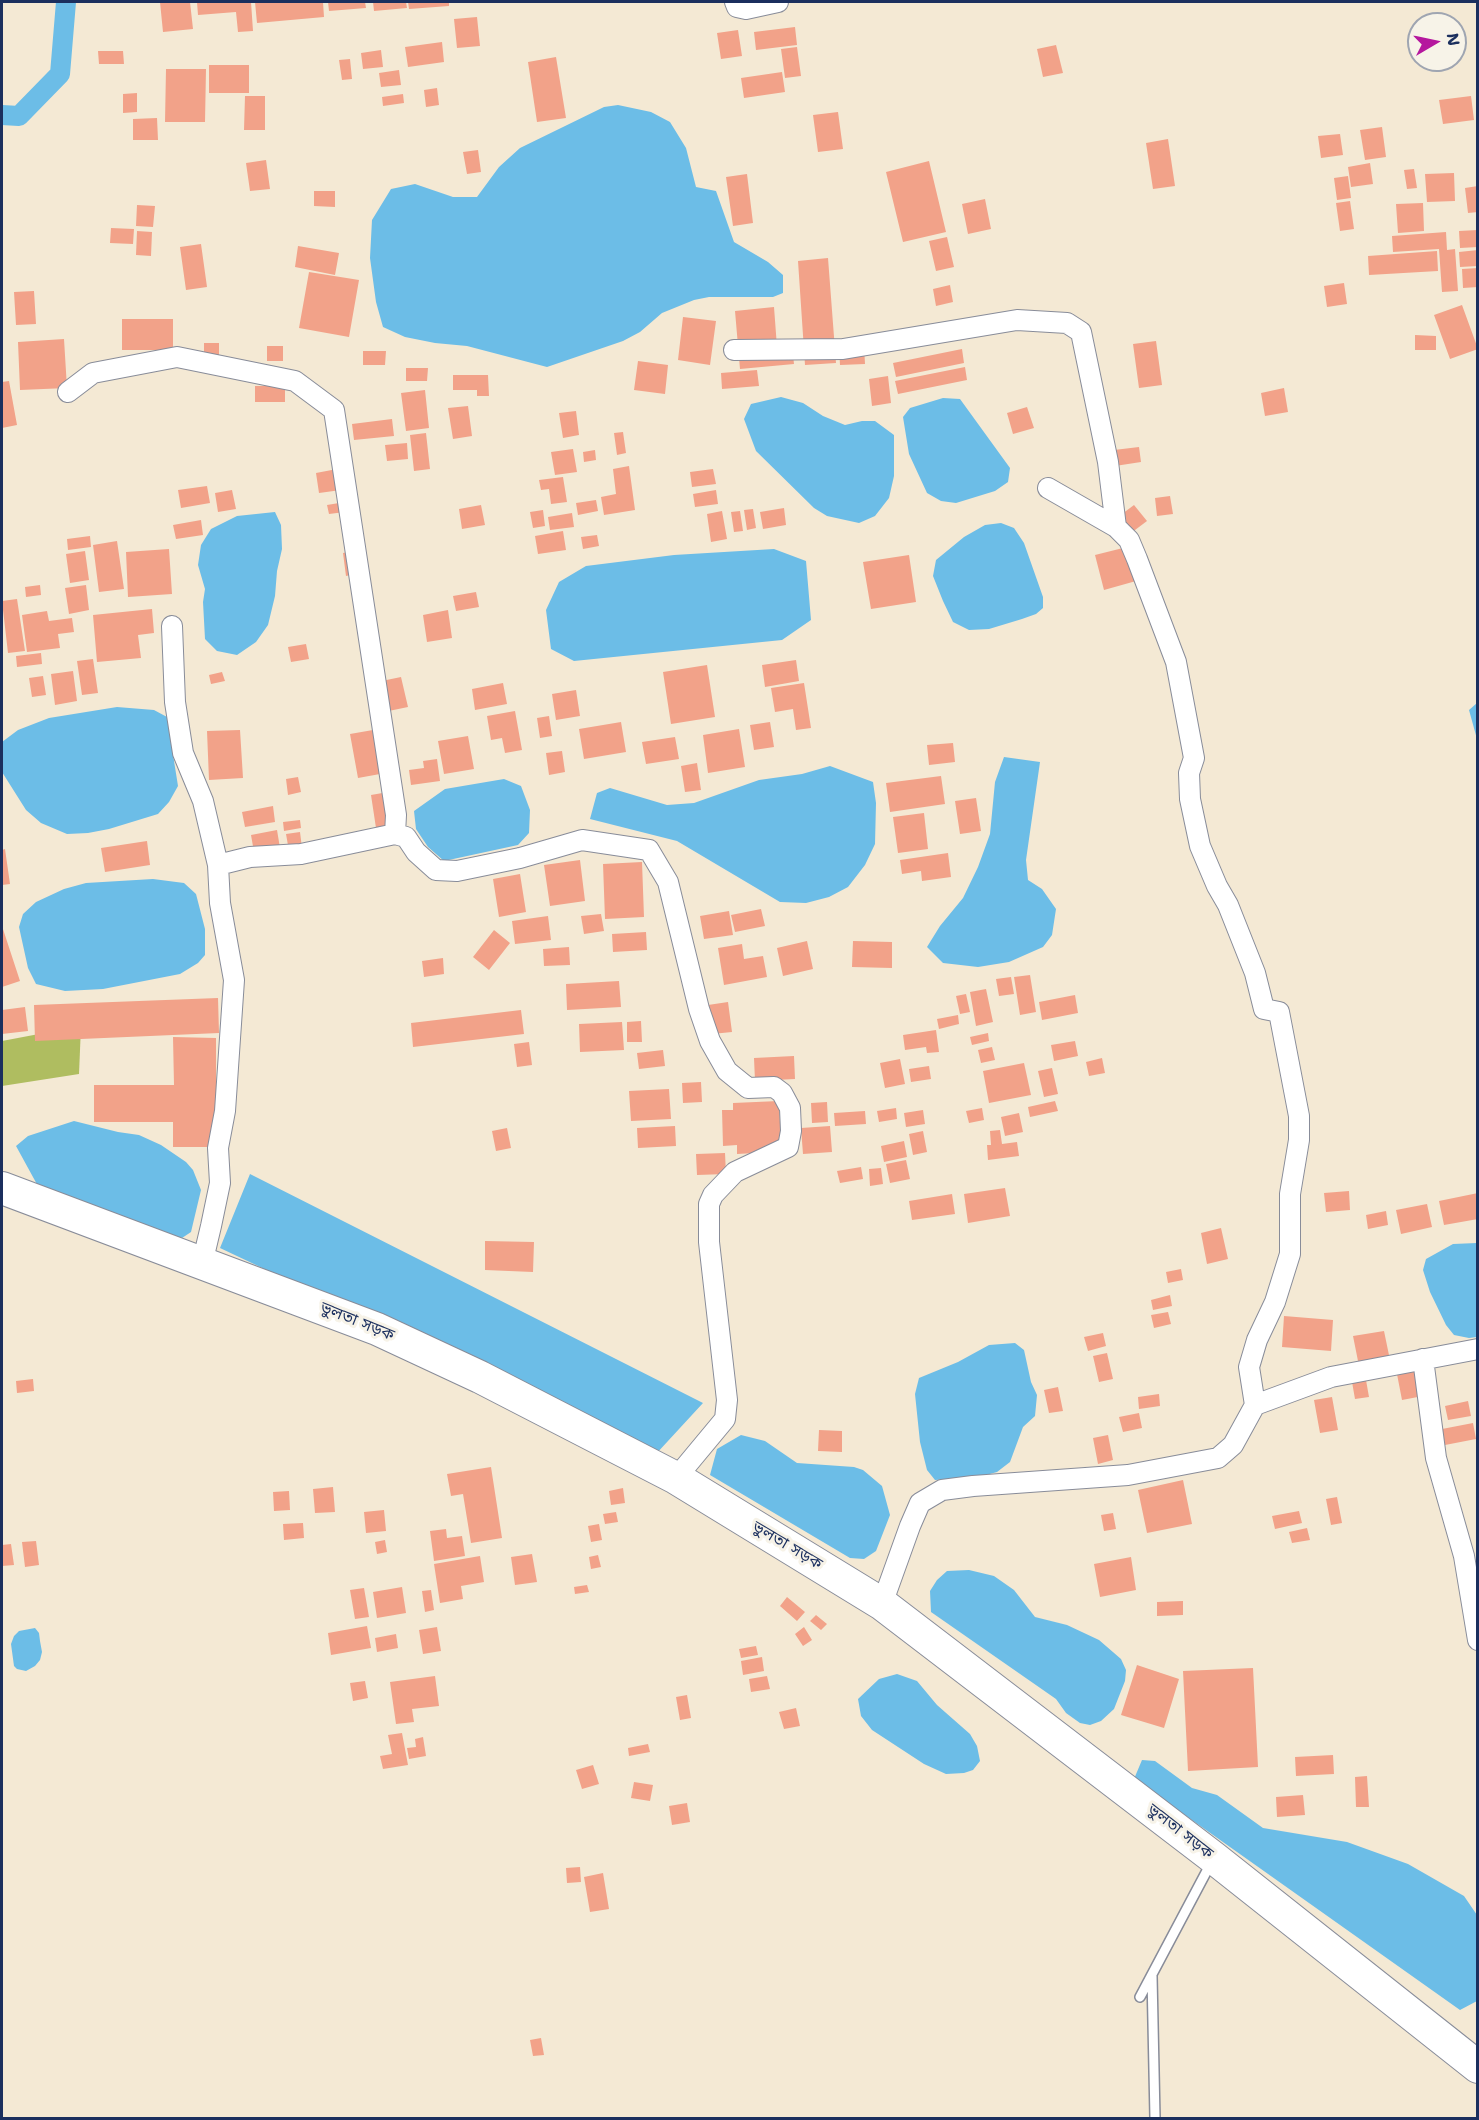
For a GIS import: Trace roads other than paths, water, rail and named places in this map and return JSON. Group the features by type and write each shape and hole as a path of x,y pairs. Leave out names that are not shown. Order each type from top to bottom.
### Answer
{"highway":[{"name":"ভুলতা সড়ক","path":"2,1188 377,1329 480,1377 676,1478 882,1604 1214,1858 1478,2067"}],"street":[{"path":"735,2 737,7 746,9 778,2"},
{"path":"734,350 843,349 1017,320 1067,323 1081,332 1108,462 1116,527"},
{"path":"68,392 93,373 177,357 295,381 334,410 396,815 395,834"},
{"path":"882,1604 920,1503 942,1490 1128,1475 1218,1458 1233,1445 1255,1405 1249,1367 1257,1340 1275,1302 1290,1254 1290,1194 1299,1140 1299,1116 1279,1012 1264,1009 1255,973 1228,905 1208,868 1200,846 1190,800 1189,773 1194,758 1176,662 1128,540 1116,527 1048,488"},
{"path":"172,626 175,702 183,753 203,801 218,866 220,903 234,981 225,1111 218,1148 220,1183 202,1264"},
{"path":"218,866 250,856 301,854 395,834 406,837 416,852 436,870 457,872 520,858 582,840 649,850 668,882 699,1009 710,1041 727,1071 748,1088 774,1087 782,1093 790,1108 792,1131 788,1147 735,1172 713,1195 709,1204 709,1242 727,1401 725,1419 676,1478"},
{"path":"1255,1405 1331,1377 1478,1349"},
{"path":"1423,1359 1436,1458 1464,1556 1478,1640"}],"lane":[{"path":"1140,1997 1214,1858"},
{"path":"1152,1974 1155,2118"}],"water":[{"path":"618,105 651,112 670,122 686,148 696,187 716,191 734,242 768,262 783,275 783,293 773,297 709,297 694,300 662,313 640,332 623,341 547,367 467,346 405,337 383,327 376,302 370,258 372,220 391,189 415,184 453,197 477,197 499,167 520,148 604,107"},
{"path":"781,397 803,403 823,416 845,425 875,421 894,435 894,476 889,498 875,516 859,523 827,516 814,508 756,451 744,419 751,404"},
{"path":"943,398 960,399 1010,468 1008,482 995,491 956,503 941,501 927,493 909,454 903,417 910,408"},
{"path":"275,512 281,525 282,549 268,625 256,642 237,655 217,651 205,639 203,602 205,589 198,565 201,545 211,529 237,516"},
{"path":"1001,523 1014,528 1024,543 1043,597 1043,608 1036,614 989,629 969,630 953,622 943,601 933,576 936,560 964,537 985,525"},
{"path":"774,549 806,561 811,620 782,640 574,661 551,649 546,610 559,582 586,566 674,555"},
{"path":"1477,703 1477,739 1469,710"},
{"path":"117,707 154,710 167,717 178,786 169,802 158,814 88,833 67,834 41,823 26,810 2,772 2,742 18,730 49,718"},
{"path":"1004,757 1040,762 1026,860 1028,880 1042,889 1056,909 1052,935 1043,947 1009,962 978,967 943,963 927,947 940,926 963,898 978,867 990,834 995,782"},
{"path":"830,766 873,782 876,803 875,844 865,865 848,887 829,897 806,903 780,902 677,841 590,819 597,793 610,788 667,805 694,803 759,780 802,774"},
{"path":"504,779 521,786 530,810 529,833 518,845 444,861 428,847 416,829 414,811 445,789"},
{"path":"153,879 184,883 196,894 205,929 205,955 198,963 180,974 103,989 65,991 36,984 28,968 19,927 23,914 36,902 64,889 86,883"},
{"path":"74,1121 139,1135 161,1145 186,1162 193,1170 201,1190 191,1232 182,1238 121,1218 89,1204 59,1199 39,1188 16,1146 28,1136"},
{"path":"250,1174 703,1403 656,1454 220,1248"},
{"path":"1477,1243 1477,1337 1469,1338 1454,1335 1446,1325 1430,1292 1423,1270 1426,1259 1453,1244"},
{"path":"1015,1343 1024,1350 1031,1382 1037,1395 1035,1416 1023,1427 1010,1462 997,1472 979,1477 935,1480 927,1470 920,1442 915,1394 919,1378 958,1362 989,1345"},
{"path":"741,1435 765,1441 797,1463 854,1467 863,1470 882,1486 890,1515 876,1551 864,1559 850,1558 710,1475 717,1449"},
{"path":"969,1570 994,1576 1014,1590 1035,1617 1067,1625 1099,1640 1121,1659 1126,1670 1125,1681 1114,1709 1101,1721 1090,1725 1080,1723 1066,1713 1056,1699 931,1612 930,1591 937,1580 947,1571"},
{"path":"35,1628 39,1633 42,1652 40,1660 26,1671 17,1669 14,1666 11,1644 14,1636 19,1631"},
{"path":"897,1674 917,1681 937,1705 970,1734 977,1746 980,1761 973,1770 946,1774 924,1764 872,1730 861,1716 858,1699 879,1679"},
{"path":"1142,1760 1155,1761 1192,1788 1217,1795 1263,1828 1347,1842 1408,1864 1464,1896 1477,1915 1477,2001 1460,2010 1134,1779"}],"waterway":[{"path":"2,115 19,116 60,74 66,2"}]}
